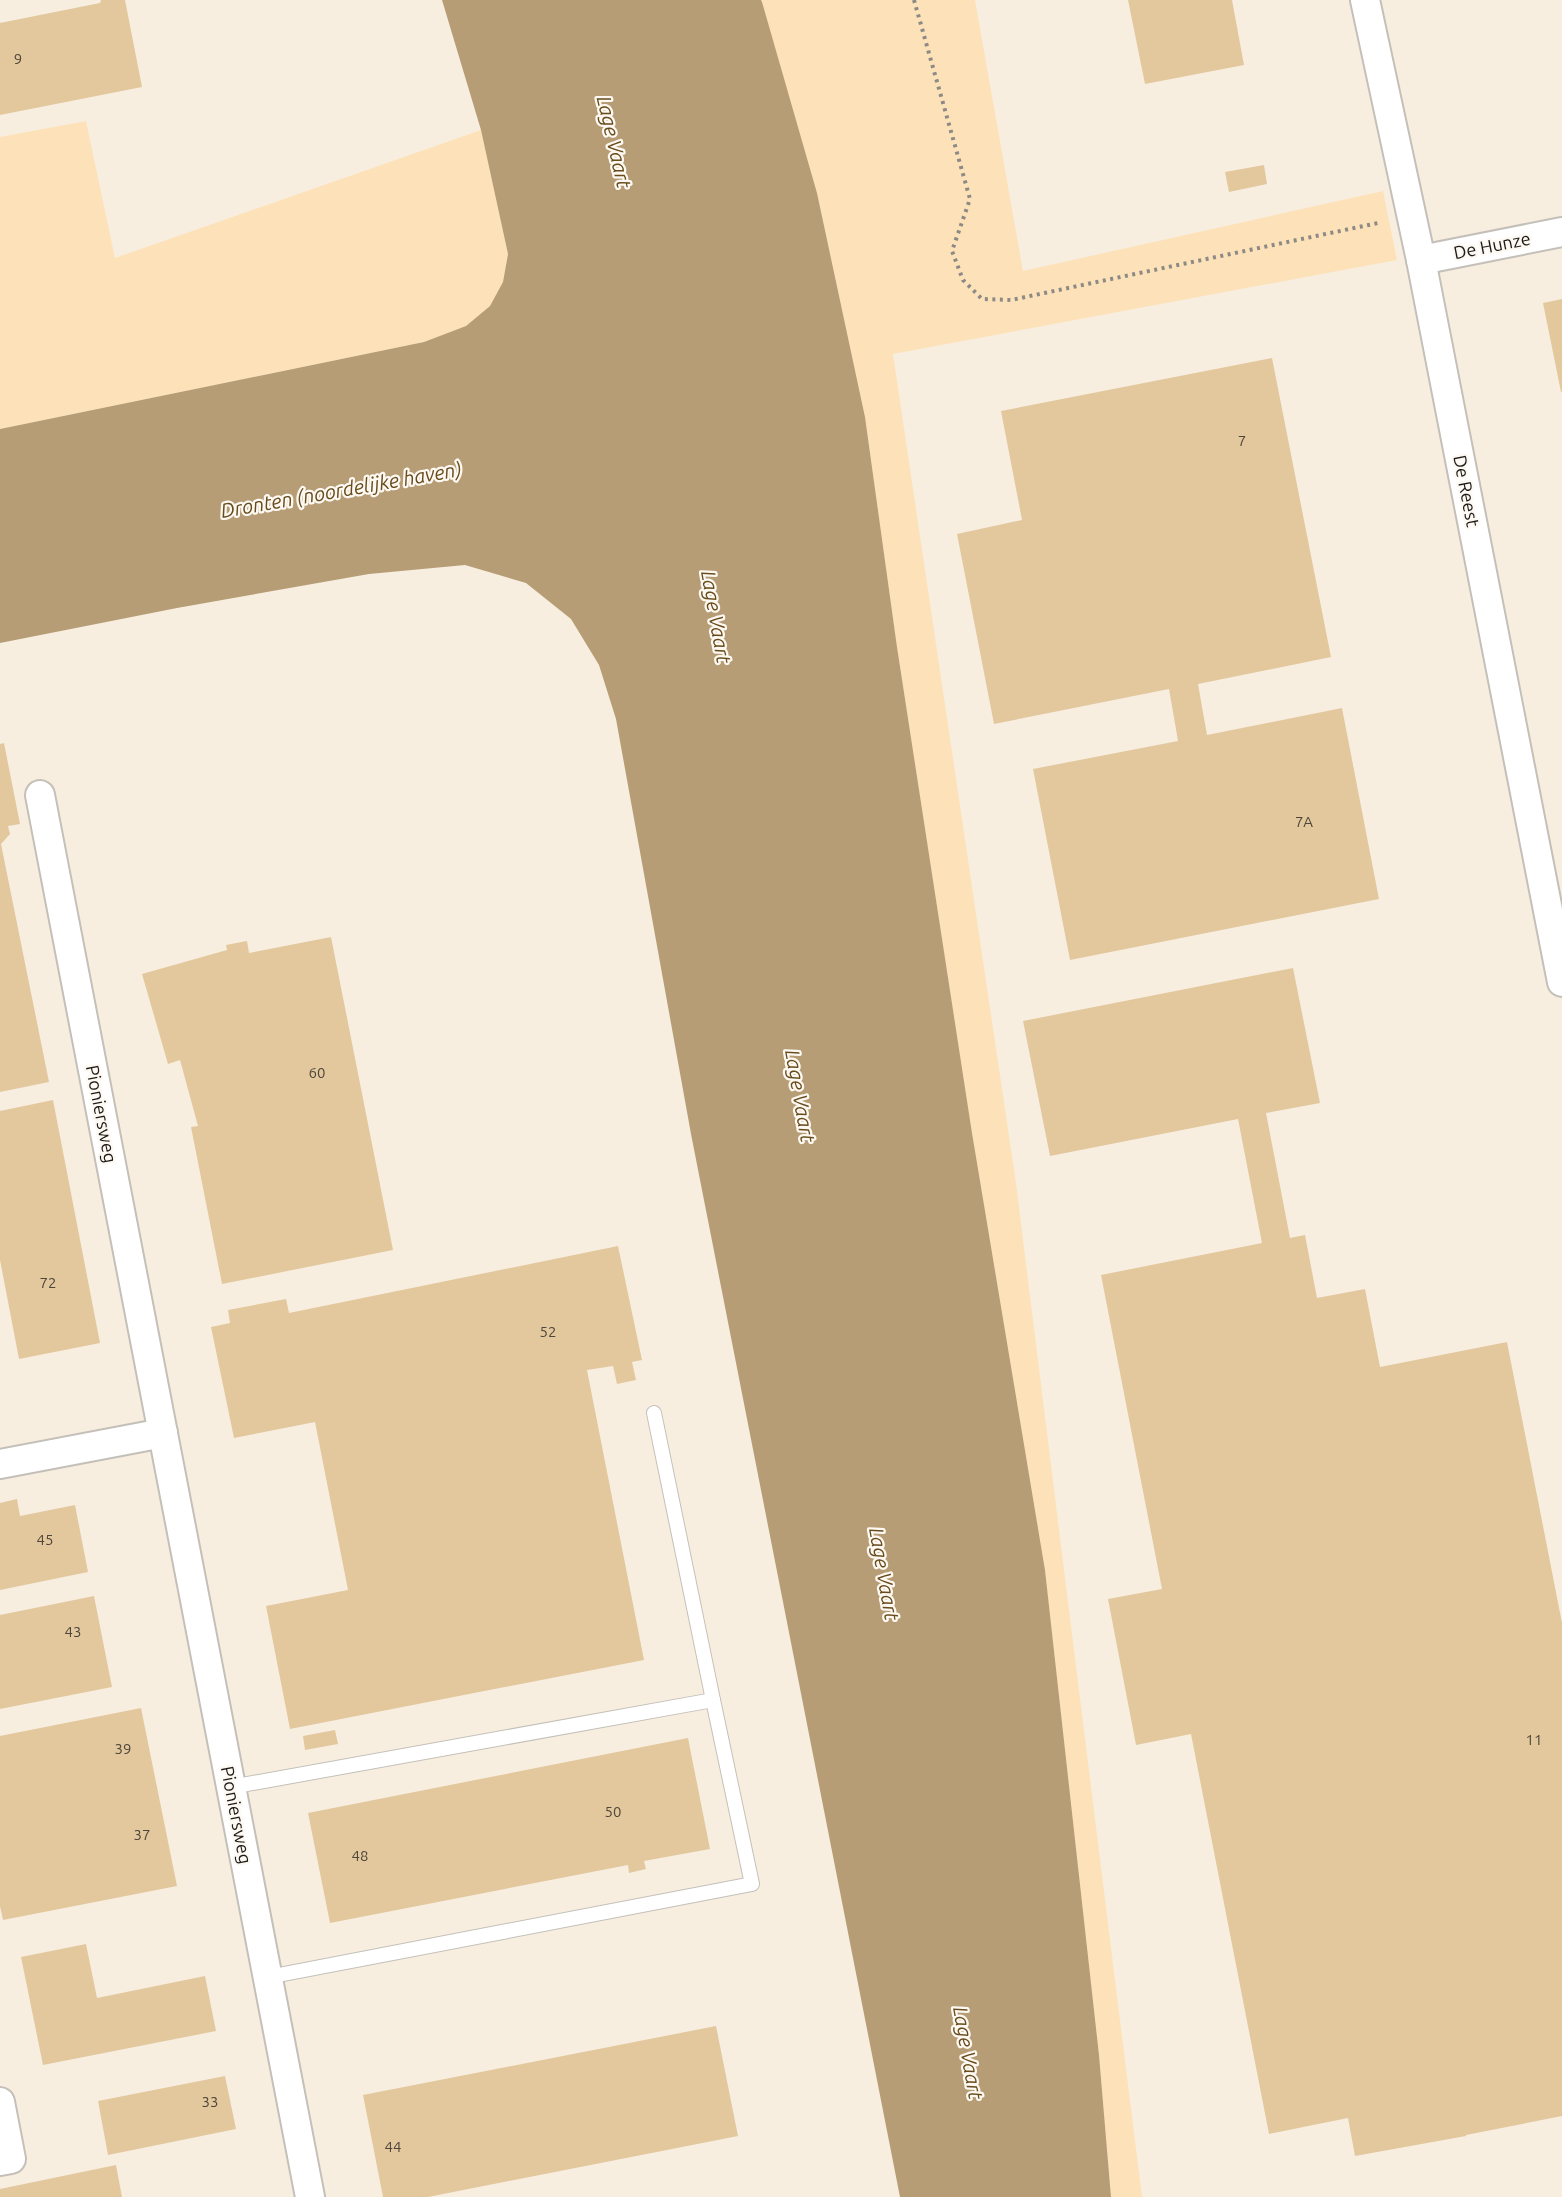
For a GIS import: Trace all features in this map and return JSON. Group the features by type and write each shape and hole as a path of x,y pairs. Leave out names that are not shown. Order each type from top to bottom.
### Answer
{"street":[{"name":"De Reest","path":"1365,0 1422,260 1562,982"},
{"name":"De Hunze","path":"1422,260 1562,232"},
{"name":"Pioniersweg","path":"40,795 310,2197"},
{"path":"0,1464 163,1433"},
{"path":"0,2102 11,2159 0,2161"}],"lane":[{"path":"268,1977 752,1884 654,1413"},
{"path":"231,1787 713,1701"}],"path":[{"path":"914,0 970,200 952,251 963,280 982,299 1011,300 1411,216"}],"shaded area":[{"path":"0,0 1562,0 1562,2197 0,2197"},
{"path":"761,0 975,0 1023,271 1383,191 1397,260 893,354 1016,1183 1142,2197 1111,2197 1099,2055 1045,1570 972,1133 897,647 865,417 817,193"},
{"path":"86,121 115,258 481,130 508,254 503,283 490,306 466,326 424,342 0,429 0,137"}],"water":[{"path":"442,0 761,0 762,2 817,193 865,417 897,647 972,1133 1045,1570 1099,2055 1111,2197 900,2197 691,1134 616,719 599,665 571,619 526,583 465,565 369,574 177,608 0,643 0,429 424,342 466,326 490,306 503,282 508,254 481,130"}],"building":[{"path":"101,0 125,0 142,87 0,115 0,23 100,3"},
{"path":"1128,0 1232,0 1244,65 1145,84"},
{"path":"1264,165 1267,184 1229,192 1225,172"},
{"path":"1562,299 1562,392 1561,392 1543,303"},
{"path":"1272,358 1331,657 1198,684 1207,735 1342,708 1379,899 1070,960 1033,769 1178,741 1169,689 994,724 957,534 1022,520 1001,411"},
{"path":"4,743 20,824 8,826 10,834 1,844 49,1082 0,1092 0,744"},
{"path":"331,937 393,1250 222,1284 191,1127 198,1126 180,1060 168,1064 142,974 227,950 226,945 247,941 249,953"},
{"path":"1293,968 1320,1103 1266,1113 1290,1238 1305,1235 1317,1298 1365,1289 1380,1367 1507,1342 1562,1623 1562,2116 1355,2156 1348,2118 1269,2134 1191,1734 1136,1745 1108,1599 1162,1589 1101,1275 1262,1243 1238,1119 1050,1156 1023,1021"},
{"path":"53,1100 100,1343 19,1359 0,1260 0,1111"},
{"path":"618,1246 642,1360 632,1362 636,1380 617,1384 613,1366 587,1370 644,1660 290,1729 266,1606 348,1590 315,1422 234,1438 211,1327 230,1323 228,1310 286,1299 289,1313"},
{"path":"17,1499 20,1516 75,1505 88,1572 0,1590 0,1503"},
{"path":"94,1596 112,1687 0,1709 0,1615"},
{"path":"141,1708 177,1886 3,1920 0,1906 0,1736"},
{"path":"335,1730 338,1744 305,1750 303,1736"},
{"path":"688,1738 710,1849 644,1861 646,1869 629,1873 628,1865 330,1923 308,1813"},
{"path":"86,1944 97,1998 205,1976 216,2031 43,2065 21,1957"},
{"path":"716,2026 738,2136 428,2197 383,2197 363,2095"},
{"path":"225,2076 236,2129 108,2155 98,2101"},
{"path":"116,2165 122,2197 0,2197 0,2189"}],"water label":[{"name":"Lage Vaart","path":"614,142"},
{"name":"Dronten (noordelijke haven)","path":"341,490"},
{"name":"Lage Vaart","path":"716,617"},
{"name":"Lage Vaart","path":"800,1096"},
{"name":"Lage Vaart","path":"884,1574"},
{"name":"Lage Vaart","path":"968,2053"}]}
